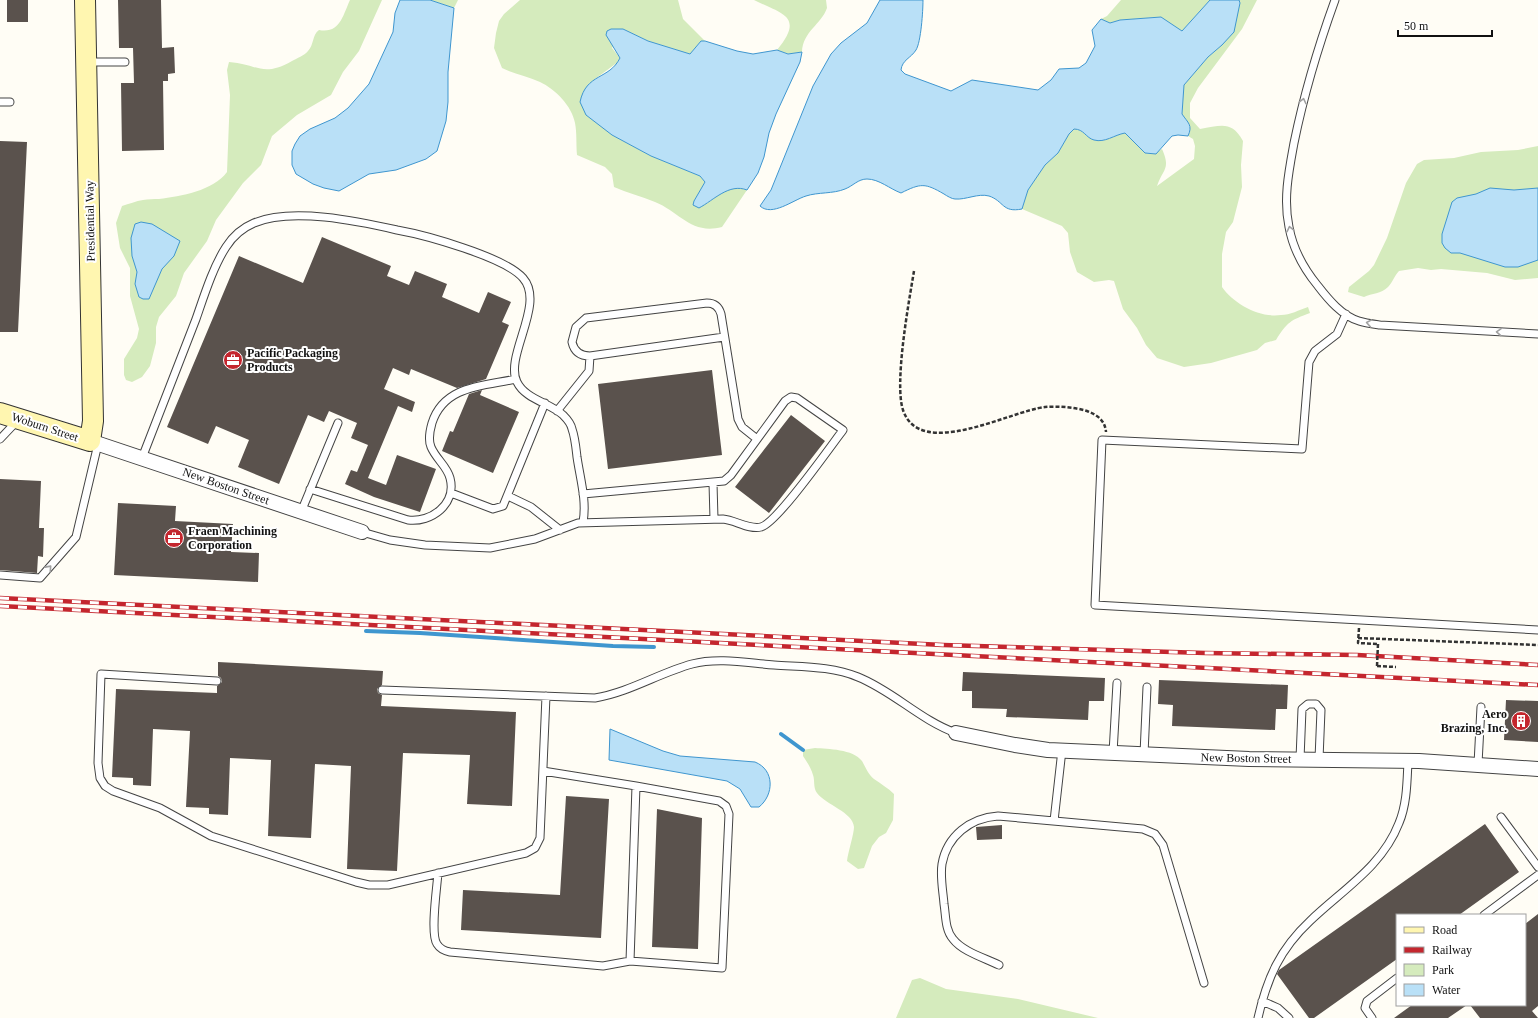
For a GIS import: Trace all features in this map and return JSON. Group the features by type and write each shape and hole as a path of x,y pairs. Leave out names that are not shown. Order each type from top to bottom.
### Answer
{"street":[{"name":"Presidential Way","path":"85,0 94,442"},
{"name":"Woburn Street","path":"0,413 94,442"},
{"name":"New Boston Street","path":"94,442 362,532"},
{"name":"New Boston Street","path":"956,732 1022,746 1062,750 1300,759 1408,761 1478,764 1538,769"}],"lane":[{"path":"1335,0 1307,87 1287,178 1286,201 1289,227 1297,254 1310,277 1333,303 1346,314 1358,321 1380,325 1538,334"},
{"path":"87,62 125,62"},
{"path":"0,102 10,102"},
{"path":"142,458 206,291 225,248 234,236 243,228 254,223 277,216 314,217 415,234 456,246 494,260 516,272 523,278 528,287 530,299 524,331 514,368 516,379 524,391 557,411 566,418 572,427 585,510 583,522"},
{"path":"724,337 590,356 582,355 577,352 572,342 578,324 589,318 710,303 717,306 721,312 738,419 742,426 757,439"},
{"path":"1346,314 1337,334 1315,351 1309,362 1302,449 1102,440 1095,605 1538,630"},
{"path":"557,411 589,371 590,356"},
{"path":"310,489 401,519 416,521 424,520 440,511 451,493 450,478 447,470 431,447 430,429 437,411 448,399 464,389 516,379"},
{"path":"362,532 390,540 425,545 477,548 524,542 583,522 714,519 735,521 755,528 761,527 772,521 843,430 798,399 791,397 785,401 729,477 724,481 583,494"},
{"path":"451,493 495,509 503,506 545,404"},
{"path":"0,439 19,419"},
{"path":"301,512 338,423"},
{"path":"0,575 40,578 76,537 94,442"},
{"path":"713,482 714,519"},
{"path":"508,496 531,507 560,530"},
{"path":"382,690 584,698 606,696 628,689 678,668 701,662 752,663 842,672 869,682 933,722 956,732"},
{"path":"217,681 101,674 98,758 100,778 105,786 113,791 160,808 211,836 363,884 375,886 388,885 526,853 535,848 540,838 546,696"},
{"path":"1113,753 1117,683"},
{"path":"1144,754 1147,687"},
{"path":"1300,759 1302,709 1304,706 1309,704 1316,704 1321,710 1319,759"},
{"path":"1478,764 1481,707"},
{"path":"1054,821 1062,750"},
{"path":"1258,1018 1262,1001 1274,968 1289,944 1310,920 1359,879 1390,842 1400,822 1405,805 1408,761"},
{"path":"438,873 434,931 437,944 450,952 603,966 630,962 722,968 729,814 726,806 719,801 543,771"},
{"path":"630,962 636,786"},
{"path":"999,965 961,946 950,936 947,926 942,881 942,865 950,842 961,830 982,818 998,816 1143,829 1158,837 1162,845 1204,983"},
{"path":"1501,817 1538,868"},
{"path":"1485,914 1538,876"},
{"path":"1372,1018 1365,1008 1368,999 1396,979"},
{"path":"1262,1001 1278,1008 1289,1018"}],"path":[{"path":"914,271 902,363 901,401 905,414 914,425 930,432 960,431 1031,410 1058,407 1082,410 1097,416 1102,420 1107,440"},
{"path":"1360,620 1358,643 1378,644 1376,666 1396,667"},
{"path":"1358,638 1538,646"}],"green space":[{"path":"350,0 382,0 359,51 343,72 331,95 297,115 272,136 261,165 243,183 216,220 207,241 184,273 176,296 159,317 156,327 156,343 150,366 142,377 132,382 126,380 124,375 124,359 137,338 139,329 130,296 130,268 120,248 116,223 122,206 140,200 159,199 196,192 214,184 221,178 227,172 230,95 227,70 229,62 239,63 260,69 274,69 300,57 310,49 315,35 319,30 332,29 340,22"},
{"path":"430,0 458,0 454,8"},
{"path":"520,0 678,0 683,19 705,41 701,41 690,54 648,41 623,29 612,48 620,58 618,62 595,79 612,135 651,156 700,176 705,182 694,201 706,204 730,189 736,188 747,190 722,227 711,229 702,228 686,221 664,206 614,187 612,174 605,167 577,155 575,123 567,104 546,85 502,68 494,48 499,21 504,14"},
{"path":"754,0 826,0 827,8 821,19 805,39 802,52 788,54 777,50 785,39 789,30 789,23 786,18 781,13"},
{"path":"1121,0 1210,0 1182,31 1161,17 1120,20 1110,23 1101,19 1107,16"},
{"path":"1239,0 1257,0 1242,29 1198,88 1190,103 1190,118 1200,129 1220,126 1230,127 1239,134 1243,141 1241,165 1242,187 1233,222 1226,232 1222,254 1222,287 1233,299 1256,312 1284,315 1308,307 1310,313 1290,322 1283,329 1276,340 1265,343 1257,350 1211,363 1184,367 1157,358 1146,345 1137,328 1123,309 1114,281 1109,280 1094,282 1077,272 1070,252 1068,233 1062,226 1022,209 1028,190 1045,165 1058,153 1069,134 1074,129 1080,130 1091,139 1098,141 1106,140 1125,133 1145,153 1150,154 1158,152 1162,149 1165,156 1166,165 1157,186 1194,159 1195,146 1193,139 1188,136 1190,127 1182,114 1184,85 1208,57 1222,45 1240,3"},
{"path":"1538,146 1538,278 1515,280 1487,273 1418,268 1399,271 1388,287 1379,292 1364,297 1348,292 1349,287 1369,271 1374,265 1387,238 1406,183 1417,164 1424,160 1454,158 1481,152 1518,150"},
{"path":"815,748 840,750 853,754 862,761 867,771 874,779 894,794 893,820 886,833 879,837 872,846 864,868 858,869 847,861 854,830 849,817 826,801 816,791 814,777 803,756 803,750"},
{"path":"920,978 946,989 1018,999 1098,1018 896,1018 912,980"}],"water":[{"path":"400,0 430,0 454,8 448,72 448,102 446,121 437,151 426,159 396,170 369,174 339,191 313,184 296,174 292,165 292,151 295,144 300,136 310,129 335,118 348,108 369,84 393,32 395,13"},
{"path":"880,0 923,0 918,46 914,53 905,61 901,70 905,74 951,91 972,80 1038,90 1051,80 1059,69 1079,68 1086,63 1095,46 1092,30 1101,19 1110,23 1120,20 1161,17 1182,31 1210,0 1239,0 1240,3 1234,32 1208,57 1184,85 1182,114 1190,127 1188,136 1172,136 1156,154 1145,153 1125,133 1106,140 1098,141 1091,139 1080,130 1074,129 1069,134 1058,153 1045,165 1028,190 1022,209 1015,210 1007,208 994,198 985,195 954,199 927,186 913,187 901,193 880,182 867,179 861,180 840,191 811,195 783,207 770,210 765,209 760,206 771,190 813,86 831,54 841,43 867,23"},
{"path":"611,29 623,29 648,41 690,54 701,41 753,54 777,50 788,54 802,52 800,62 769,133 764,157 758,173 747,190 740,188 722,193 699,208 693,205 705,182 700,176 651,156 612,135 586,115 580,102 587,86 592,81 610,70 620,58 606,35 607,31"},
{"path":"1490,188 1514,190 1538,188 1538,260 1518,267 1505,267 1460,253 1451,253 1445,248 1442,243 1442,234 1452,202 1457,198 1476,194"},
{"path":"141,222 152,224 180,241 174,256 162,269 149,299 139,297 135,284 137,272 132,256 131,238 135,224"},
{"path":"610,729 663,751 680,756 755,762 762,766 769,777 770,790 768,796 759,807 751,807 740,789 727,781 609,760"}],"building":[{"path":"7,0 28,0 28,22 7,22"},
{"path":"118,0 161,0 162,48 174,47 175,73 168,74 168,81 163,81 164,150 122,151 121,83 134,83 133,48 119,48"},
{"path":"0,141 27,142 18,332 0,332"},
{"path":"322,237 391,266 387,276 409,285 415,271 447,284 442,297 479,313 488,292 511,302 502,322 509,325 486,379 457,388 411,369 409,375 393,368 384,389 415,402 412,412 398,406 368,478 386,485 397,455 436,469 420,512 374,497 345,484 351,470 357,472 368,445 351,438 357,423 329,411 324,422 308,415 279,484 238,467 249,440 216,426 208,444 167,427 239,256 303,283"},
{"path":"712,370 722,455 608,469 598,384"},
{"path":"482,390 480,395 519,412 493,473 442,451 450,431 453,432 469,394"},
{"path":"791,415 825,441 769,513 735,487"},
{"path":"0,479 41,481 39,528 44,528 43,557 38,556 37,573 0,570"},
{"name":"Fraen Machining Corporation","path":"118,503 176,506 175,521 233,524 231,552 259,553 258,582 114,575"},
{"path":"218,662 383,671 382,685 377,689 378,693 382,695 381,706 516,712 512,806 467,804 470,755 403,753 397,871 347,869 351,766 315,764 311,838 268,836 271,760 230,758 228,815 209,814 209,808 186,807 190,731 153,729 151,786 133,785 133,778 112,777 116,689 217,693 217,686 222,682 221,678 218,676"},
{"path":"963,672 1105,678 1104,701 1089,701 1088,720 1006,717 1007,709 972,708 972,691 962,691"},
{"path":"1159,680 1288,685 1287,709 1276,709 1275,730 1172,726 1173,705 1158,704"},
{"name":"Aero Brazing, Inc.","path":"1506,700 1538,701 1538,742 1504,740"},
{"path":"566,796 609,799 601,938 461,930 463,890 560,895"},
{"path":"657,809 702,818 698,949 652,947"},
{"path":"1485,824 1519,872 1460,914 1396,914 1396,960 1314,1018 1309,1018 1277,974 1279,970"},
{"path":"1002,825 1002,839 977,840 976,827"},
{"path":"1538,914 1538,1006 1532,1011 1538,1018 1480,1018 1471,1006 1526,1006 1526,923"},
{"path":"1411,1006 1466,1006 1448,1018 1394,1018"}],"waterway":[{"path":"366,631 420,633 613,646 654,647"},
{"path":"781,734 803,750"}],"railway":[{"path":"0,598 943,645 1205,653 1357,655 1538,665"},
{"path":"0,606 1538,685"}],"place":[{"name":"Pacific Packaging Products","path":"233,360"},
{"name":"Fraen Machining Corporation","path":"174,538"},
{"name":"Aero Brazing, Inc.","path":"1521,721"}]}
